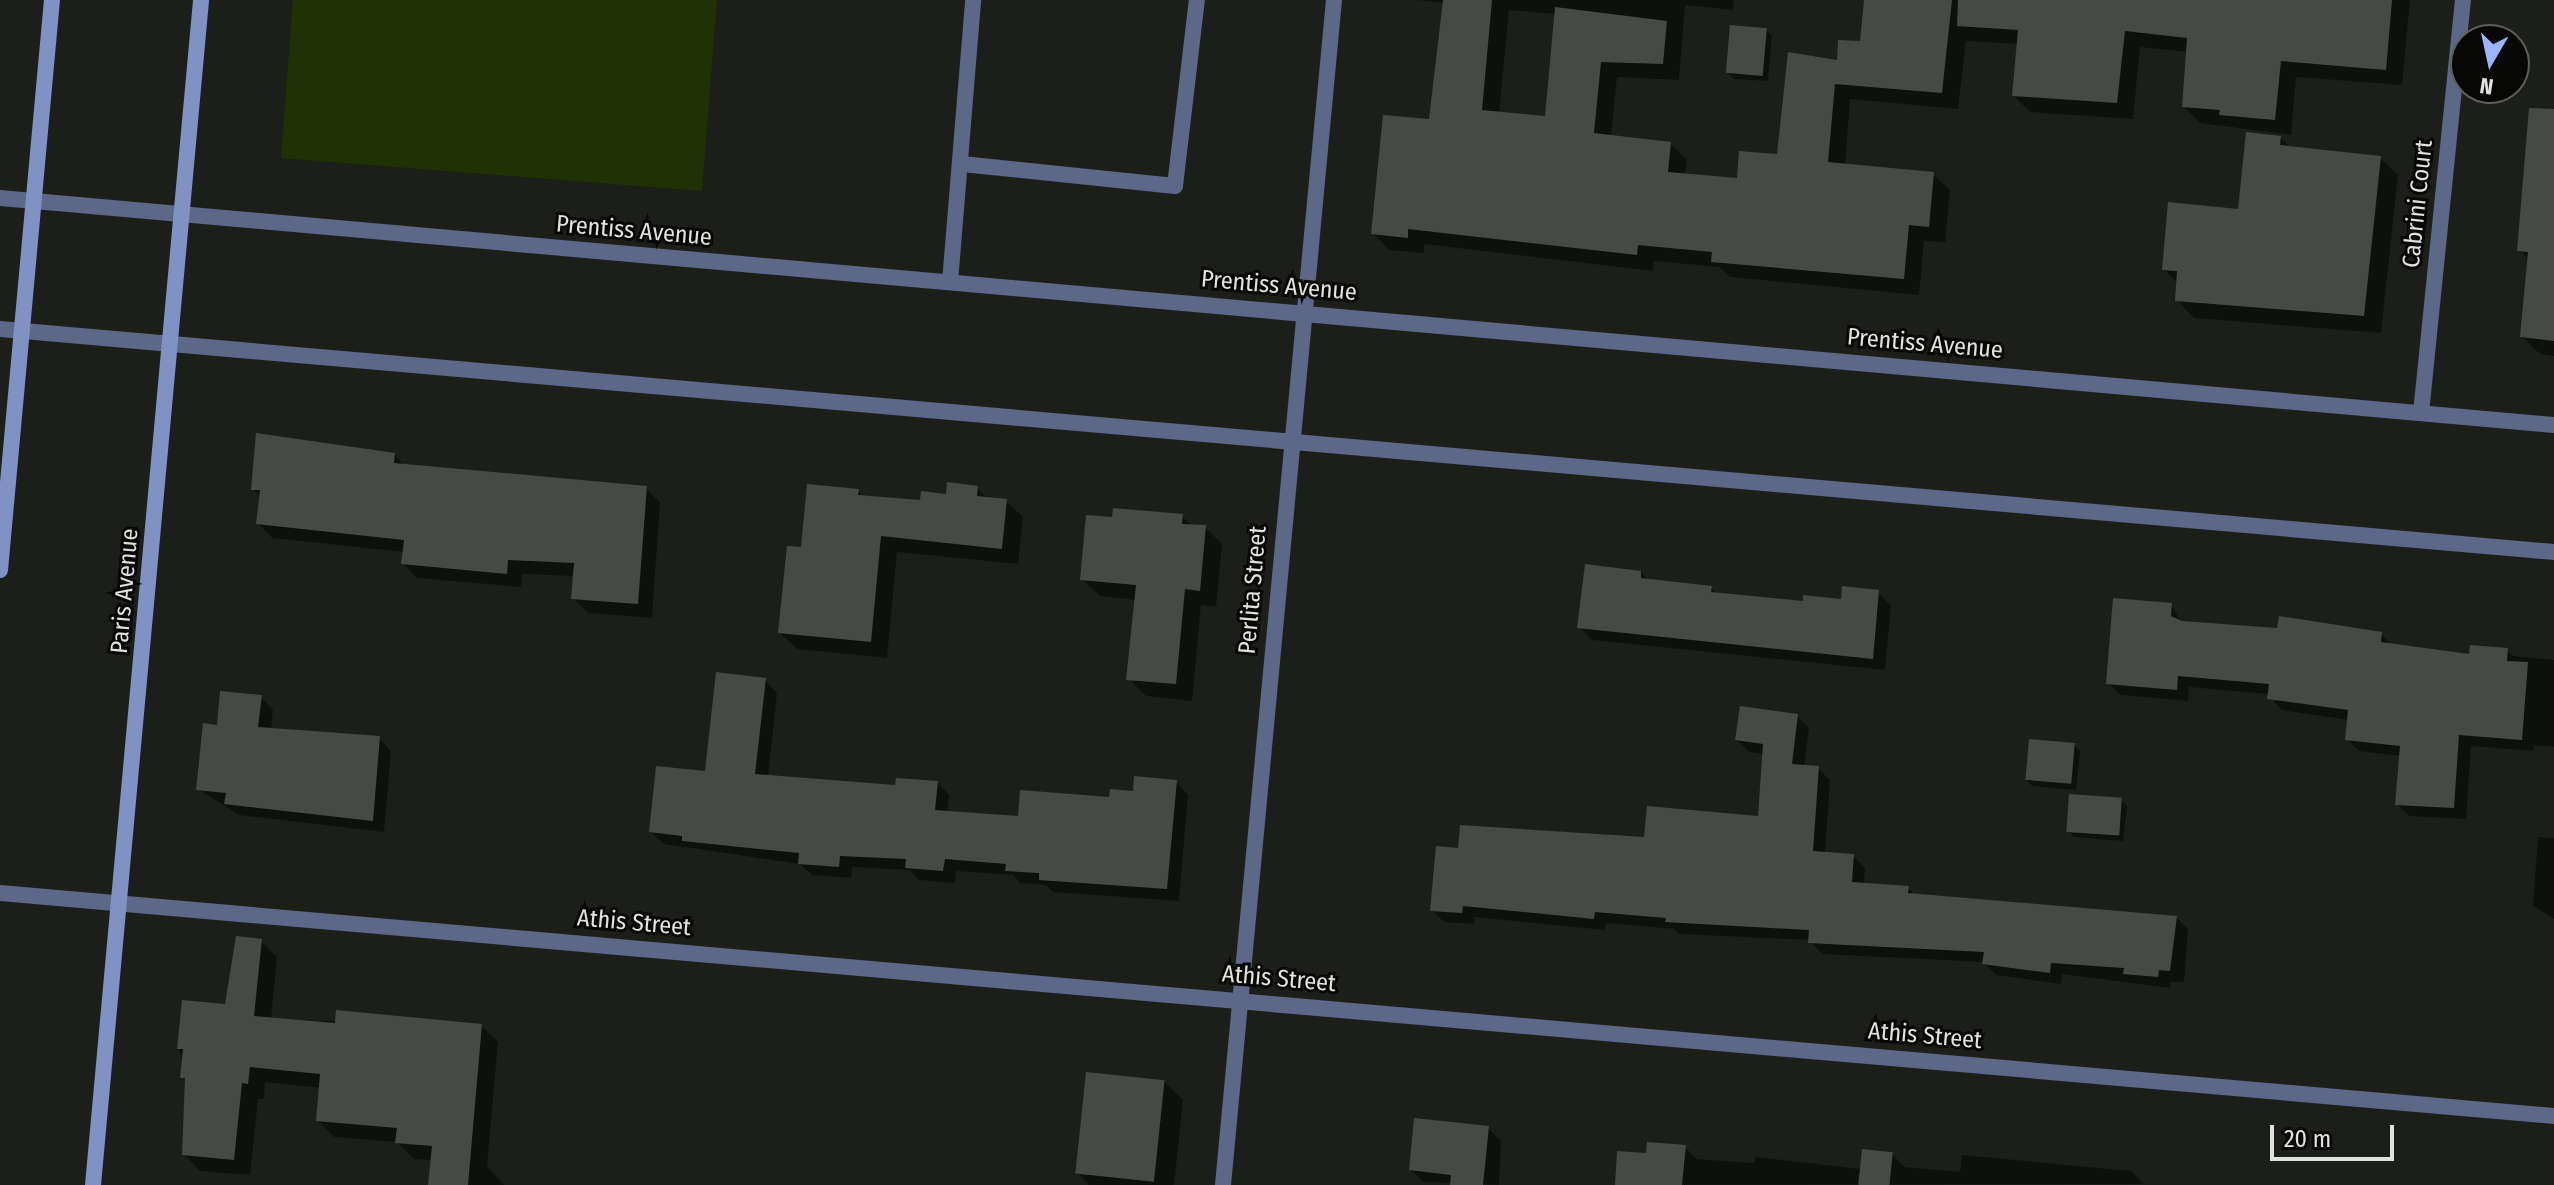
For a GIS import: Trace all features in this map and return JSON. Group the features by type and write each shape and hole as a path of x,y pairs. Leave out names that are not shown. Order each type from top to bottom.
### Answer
{"street":[{"path":"0,570 52,0"},
{"name":"Paris Avenue","path":"93,1185 201,0"},
{"path":"950,282 973,0"},
{"path":"962,164 1175,186 1197,0"},
{"name":"Perlita Street","path":"1223,1185 1302,312 1334,0"},
{"name":"Cabrini Court","path":"2421,413 2463,0"},
{"name":"Prentiss Avenue","path":"0,198 2554,425"},
{"path":"0,329 1291,439 2554,552"},
{"name":"Athis Street","path":"0,893 2554,1116"}],"green space":[{"path":"293,0 717,0 702,191 281,158"}],"building":[{"path":"1443,0 1492,0 1482,110 1545,116 1555,7 1667,21 1663,64 1601,62 1594,133 1671,142 1668,172 1737,178 1739,151 1777,154 1788,52 1837,60 1838,40 1860,41 1864,0 1952,0 1942,93 1835,84 1828,162 1934,172 1929,227 1909,225 1904,279 1711,262 1712,252 1638,245 1637,255 1408,229 1408,238 1371,234 1383,115 1429,119"},
{"path":"1958,0 2392,0 2386,70 2281,61 2275,120 2219,115 2220,110 2182,107 2187,38 2125,31 2117,103 2012,96 2018,30 1957,26"},
{"path":"1730,25 1767,28 1763,76 1726,73"},
{"path":"2529,108 2554,109 2554,341 2520,337 2528,252 2517,251"},
{"path":"2246,132 2281,136 2280,145 2381,156 2364,316 2175,301 2177,271 2162,270 2168,202 2238,209"},
{"path":"256,433 395,453 394,463 647,486 638,604 571,599 574,563 508,560 507,574 401,564 404,540 256,524 260,490 251,490"},
{"path":"947,482 978,486 977,496 1007,499 1002,549 881,536 871,642 778,633 787,546 801,547 807,484 859,489 858,495 920,500 921,491 946,494"},
{"path":"1113,508 1183,514 1182,524 1206,525 1200,591 1185,589 1176,684 1126,680 1136,585 1080,580 1086,515 1112,517"},
{"path":"1585,564 1641,571 1641,578 1712,586 1711,592 1803,601 1803,595 1841,599 1842,586 1879,590 1873,659 1577,628"},
{"path":"2113,598 2172,603 2171,616 2182,621 2277,628 2279,616 2382,632 2381,642 2469,654 2470,645 2508,648 2507,661 2528,662 2522,740 2459,735 2454,808 2395,805 2400,746 2345,740 2348,710 2267,699 2269,684 2178,676 2177,690 2106,684"},
{"path":"716,672 766,678 755,774 895,785 896,778 938,781 935,810 1018,816 1020,790 1109,797 1110,789 1133,791 1134,776 1177,780 1167,889 1039,880 1039,873 1005,871 1006,864 945,859 943,871 905,868 906,859 840,856 839,867 798,864 799,853 682,841 682,836 649,832 656,766 705,771"},
{"path":"220,691 262,695 258,727 380,736 373,821 224,804 226,793 196,790 203,723 217,725"},
{"path":"1740,706 1798,714 1792,764 1819,766 1813,851 1854,854 1852,882 1909,886 1908,893 2177,916 2170,971 2159,970 2158,977 2123,974 2124,968 2051,963 2050,973 1982,964 1984,952 1808,943 1809,930 1665,922 1666,918 1595,912 1594,919 1463,906 1462,913 1430,911 1436,846 1458,848 1460,825 1644,837 1647,806 1758,816 1763,744 1735,740"},
{"path":"2029,739 2075,743 2071,784 2025,780"},
{"path":"2069,794 2122,798 2119,836 2066,832"},
{"path":"236,936 262,939 254,1016 335,1023 336,1010 482,1024 468,1185 428,1185 432,1146 395,1143 397,1128 316,1121 320,1074 250,1067 248,1084 242,1083 234,1160 182,1155 185,1078 180,1078 183,1049 177,1049 182,1000 225,1004"},
{"path":"1086,1072 1165,1080 1154,1182 1075,1173"},
{"path":"1414,1118 1489,1126 1483,1185 1450,1185 1451,1175 1409,1170"},
{"path":"1647,1142 1686,1145 1682,1185 1615,1185 1617,1151 1646,1153"},
{"path":"1862,1149 1893,1152 1889,1185 1858,1185"}]}
